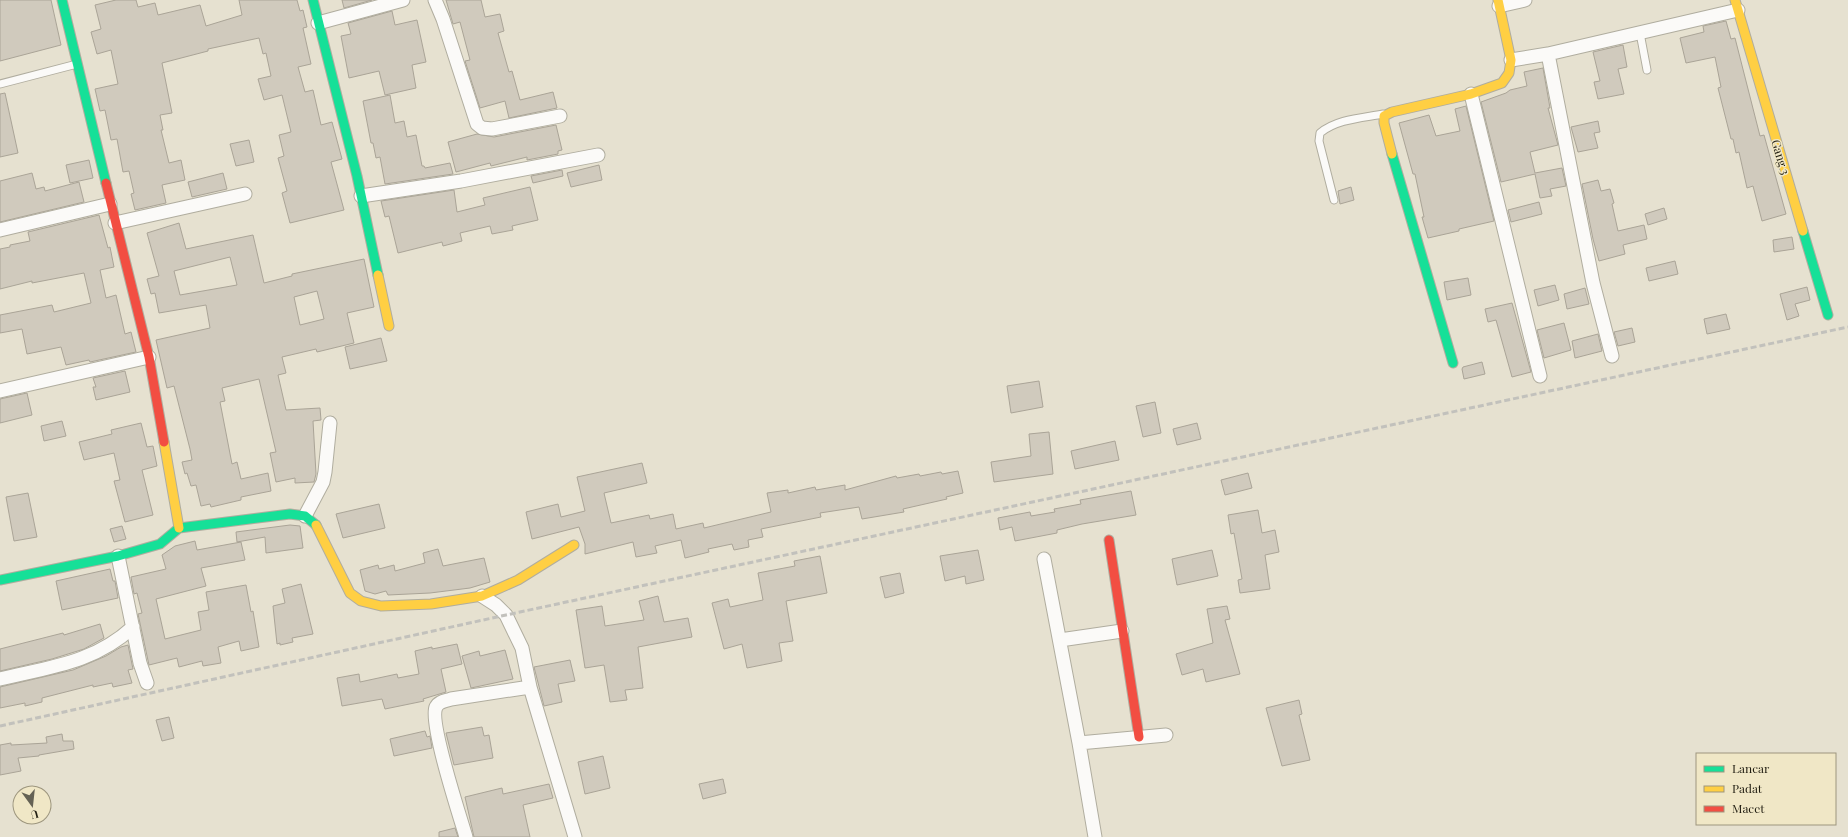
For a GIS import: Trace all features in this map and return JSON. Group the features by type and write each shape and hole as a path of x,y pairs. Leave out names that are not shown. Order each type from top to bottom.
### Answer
{"street":[{"path":"62,0 110,204 149,358 179,528"},
{"path":"313,0 360,196 389,326"},
{"path":"318,22 402,0"},
{"path":"435,0 443,19 477,124 482,128 492,129 560,116"},
{"path":"1453,363 1386,130 1384,116 1387,113 1471,94 1502,83 1509,73 1511,60 1498,3 1525,0"},
{"path":"1511,60 1548,54 1640,33 1736,5"},
{"name":"Gang 3","path":"1736,5 1828,315"},
{"path":"1548,54 1593,283 1612,356"},
{"path":"1471,94 1540,376"},
{"path":"360,196 461,181 598,155"},
{"path":"115,223 245,194"},
{"path":"0,230 110,204"},
{"path":"0,391 149,358"},
{"path":"305,516 323,482 330,423"},
{"path":"0,580 118,556 160,544 167,540 179,528 290,514 305,516 317,525 342,582 350,594 357,600 372,605 386,606 433,605 482,596 518,580 574,545"},
{"path":"1109,540 1139,737"},
{"path":"118,556 140,663 147,683"},
{"path":"1044,559 1079,743 1095,837"},
{"path":"482,596 496,605 506,615 522,648 530,687 575,837"},
{"path":"0,679 83,660 108,647 133,627"},
{"path":"1060,640 1122,630"},
{"path":"466,837 443,758 435,715 436,708 440,702 452,699 530,687"},
{"path":"1079,743 1166,735"}],"lane":[{"path":"1640,33 1647,70"},
{"path":"0,84 77,64"},
{"path":"1334,200 1318,141 1320,133 1336,124 1387,113"}],"building":[{"path":"0,0 51,0 61,45 0,61"},
{"path":"116,0 136,0 138,7 155,3 158,15 200,5 206,26 242,15 239,0 297,0 300,11 303,10 307,27 303,28 311,64 298,67 305,92 313,90 321,125 332,122 342,159 331,162 344,210 290,223 282,193 287,191 278,158 284,156 279,135 291,132 282,95 264,100 258,79 271,76 266,53 263,54 259,38 208,49 208,51 162,63 172,113 160,115 163,130 161,130 169,163 181,160 185,180 162,185 166,203 135,210 131,194 134,193 129,171 123,172 117,139 111,140 105,110 100,111 95,89 118,84 111,50 97,54 91,32 101,29 95,5"},
{"path":"342,0 372,0 344,8"},
{"path":"446,0 481,0 485,17 500,14 504,31 498,33 509,72 512,71 520,100 553,92 557,108 509,118 505,101 480,108 465,61 470,60 460,22 453,24"},
{"path":"392,11 395,25 417,20 426,62 412,65 416,88 385,95 379,71 349,78 341,36 351,34 348,23"},
{"path":"1726,21 1731,39 1735,38 1760,136 1764,135 1786,214 1762,221 1753,186 1747,188 1739,152 1736,153 1733,139 1731,139 1718,88 1721,87 1715,57 1686,63 1680,38 1704,32 1703,26"},
{"path":"1623,45 1627,67 1618,69 1624,94 1598,99 1594,82 1600,81 1593,52"},
{"path":"1543,68 1550,108 1548,108 1558,145 1530,152 1535,173 1562,168 1566,186 1550,189 1552,196 1540,198 1535,174 1501,182 1481,102 1506,93 1510,90 1527,86 1524,72"},
{"path":"5,93 18,153 0,157 0,94"},
{"path":"390,95 395,123 404,121 407,137 416,135 422,166 425,168 450,163 453,174 385,184 380,157 376,158 373,143 371,143 363,101"},
{"path":"1466,106 1494,221 1428,238 1422,217 1424,217 1415,174 1413,174 1399,123 1429,115 1436,136 1460,131 1455,109"},
{"path":"1598,121 1600,132 1594,133 1598,148 1578,152 1571,127"},
{"path":"556,125 562,150 558,151 558,154 527,160 527,157 491,166 490,163 456,172 448,142 477,134 494,137"},
{"path":"249,140 254,162 236,166 230,144"},
{"path":"89,160 93,178 70,183 66,165"},
{"path":"599,165 602,180 571,187 567,173"},
{"path":"562,170 563,176 533,183 531,176"},
{"path":"32,173 36,189 44,187 45,191 79,182 84,202 0,222 0,181"},
{"path":"223,173 227,189 192,197 188,182"},
{"path":"1598,180 1601,191 1610,189 1614,203 1612,204 1618,231 1644,225 1647,239 1623,245 1625,254 1599,261 1582,184"},
{"path":"530,187 538,220 512,226 513,230 492,234 490,226 460,233 462,241 443,246 442,242 398,253 389,216 385,217 381,201 454,190 457,212 485,205 483,198"},
{"path":"1351,187 1354,200 1340,204 1338,191"},
{"path":"1539,202 1542,214 1511,222 1508,210"},
{"path":"1664,208 1667,219 1648,225 1645,214"},
{"path":"99,215 108,248 110,247 114,267 100,270 106,298 116,295 125,334 131,332 136,352 90,362 89,360 66,365 61,347 27,354 22,329 0,333 0,315 52,305 54,312 91,303 84,273 32,283 32,281 0,289 0,249 10,247 10,245 30,241 28,232"},
{"path":"179,223 186,249 253,235 264,283 292,276 292,274 364,259 374,307 347,313 354,343 317,352 316,349 282,357 286,373 278,375 286,410 320,408 321,420 313,421 316,474 314,482 295,483 295,478 276,482 270,453 276,452 259,379 222,388 225,401 220,402 232,464 237,462 241,479 268,473 271,491 241,497 241,500 211,507 210,504 201,506 196,485 191,486 187,473 185,474 182,462 192,460 190,449 174,386 167,388 156,340 210,328 206,305 159,313 155,293 151,294 147,279 159,276 147,233","holes":["230,257 237,285 180,295 174,271","317,291 324,319 300,325 294,297"]},
{"path":"1792,237 1794,249 1774,252 1773,240"},
{"path":"1675,261 1678,274 1649,281 1646,268"},
{"path":"1468,278 1471,295 1447,300 1444,282"},
{"path":"1555,285 1559,300 1538,306 1534,290"},
{"path":"1807,287 1810,300 1795,304 1799,316 1787,320 1780,294"},
{"path":"1585,288 1589,304 1567,309 1564,294"},
{"path":"1512,303 1531,372 1512,377 1496,320 1488,322 1485,309"},
{"path":"1726,314 1730,329 1707,334 1704,319"},
{"path":"1564,323 1571,350 1544,358 1537,330"},
{"path":"1632,328 1635,342 1618,346 1614,332"},
{"path":"1598,334 1602,351 1575,358 1572,341"},
{"path":"381,338 387,361 350,369 345,347"},
{"path":"1482,362 1485,374 1464,379 1463,367"},
{"path":"125,371 130,392 96,400 93,387 96,387 93,378"},
{"path":"1039,381 1043,407 1011,413 1007,386"},
{"path":"27,393 32,415 0,423 0,399"},
{"path":"1155,402 1161,433 1143,437 1136,406"},
{"path":"62,421 66,436 44,441 41,426"},
{"path":"141,423 147,447 153,446 157,466 142,470 153,515 125,522 114,481 120,480 114,453 84,460 79,442 112,434 111,430"},
{"path":"1197,423 1201,439 1177,445 1173,429"},
{"path":"1049,432 1053,474 994,482 991,462 1031,456 1029,434"},
{"path":"1115,441 1119,460 1075,469 1071,451"},
{"path":"642,463 647,483 604,493 611,523 649,515 650,519 673,514 676,529 703,523 704,528 771,512 767,493 788,490 788,493 815,487 816,490 845,485 845,490 896,476 897,478 919,474 920,476 941,472 942,474 958,471 963,493 946,497 947,499 903,509 904,512 862,519 859,507 820,513 821,517 761,529 763,537 748,540 749,547 734,550 732,544 708,549 709,552 685,558 681,540 655,546 657,553 636,557 633,542 585,554 585,544 579,527 532,539 526,512 558,504 561,517 585,511 577,477"},
{"path":"1248,473 1252,488 1225,495 1221,480"},
{"path":"1131,491 1136,515 1082,524 1057,530 1057,533 1015,541 1012,527 1000,530 998,518 1030,512 1031,516 1055,512 1054,509 1081,504 1080,500"},
{"path":"28,493 37,537 14,541 6,497"},
{"path":"379,504 385,528 343,538 336,514"},
{"path":"1258,510 1262,533 1275,530 1279,552 1265,555 1270,589 1240,593 1238,580 1242,579 1234,533 1231,534 1228,515"},
{"path":"290,525 300,526 303,548 266,553 265,537 237,542 236,532"},
{"path":"122,526 126,539 114,542 110,529"},
{"path":"195,541 197,550 241,542 245,560 201,568 206,586 156,599 165,639 201,630 198,612 209,610 206,592 246,585 251,612 253,611 259,647 241,651 239,641 218,647 221,663 203,666 202,661 179,667 177,658 149,665 138,614 142,613 137,593 134,594 131,577 166,569 162,555 175,546"},
{"path":"438,549 443,566 484,558 490,582 470,588 430,593 388,595 386,591 375,594 365,591 360,570 378,565 379,569 394,565 395,571 425,563 423,553"},
{"path":"978,550 984,580 966,584 965,576 945,581 940,556"},
{"path":"1212,550 1218,576 1177,585 1172,559"},
{"path":"820,556 827,593 786,601 793,641 779,643 782,661 747,668 742,644 724,649 712,603 728,599 730,607 763,600 758,573 795,566 794,561"},
{"path":"110,569 113,581 115,581 118,598 62,610 56,581"},
{"path":"900,573 904,593 885,598 880,577"},
{"path":"301,584 313,634 292,638 293,642 280,645 280,643 277,644 273,606 285,603 282,589"},
{"path":"658,596 664,622 688,618 692,637 638,647 643,688 625,690 627,700 610,702 604,665 585,668 576,610 602,606 605,626 644,620 639,601"},
{"path":"1227,606 1230,619 1225,620 1240,674 1206,682 1203,669 1182,675 1176,654 1213,643 1207,609"},
{"path":"100,624 104,638 84,649 52,659 0,671 0,649 63,633 64,635"},
{"path":"457,644 462,664 441,669 446,692 423,699 424,701 385,709 382,699 342,706 337,678 359,674 360,682 397,674 398,678 419,674 415,651"},
{"path":"128,645 133,669 128,670 132,683 113,687 112,683 93,687 93,685 42,698 42,702 25,706 25,703 0,708 0,687 73,670"},
{"path":"505,650 513,679 471,688 462,656 479,651 480,656"},
{"path":"570,660 575,681 558,684 562,702 544,706 534,667"},
{"path":"1299,700 1302,714 1299,715 1310,760 1282,766 1266,708"},
{"path":"169,717 174,738 162,741 156,720"},
{"path":"482,727 484,736 489,735 493,758 454,765 446,733"},
{"path":"425,731 427,737 430,736 432,748 394,756 390,739"},
{"path":"62,734 63,741 73,741 74,749 39,756 18,758 21,771 0,775 0,745 11,743 11,745 47,743 46,737"},
{"path":"603,756 610,788 585,794 578,762"},
{"path":"723,779 726,793 703,799 699,784"},
{"path":"549,784 553,798 523,805 530,837 474,837 465,797 502,788 503,794"},
{"path":"455,828 458,837 439,837 439,832"}],"railway":[{"path":"0,726 506,615 1848,327"}],"traffic: fast":[{"path":"62,0 106,183"},
{"path":"313,0 357,176 378,275"},
{"path":"1392,154 1453,363"},
{"path":"1803,231 1828,315"},
{"path":"0,580 118,556 160,544 179,528 290,514 305,516 316,525"}],"traffic: slow":[{"path":"1392,154 1384,123 1384,116 1392,112 1471,94 1502,83 1509,73 1511,60 1498,0"},
{"path":"1735,0 1803,231"},
{"path":"378,275 389,326"},
{"path":"164,442 179,528"},
{"path":"316,525 350,593 361,601 381,606 431,604 482,596 518,580 574,545"}],"traffic: jam":[{"path":"106,183 149,357 164,442"},
{"path":"1109,540 1139,737"}]}
